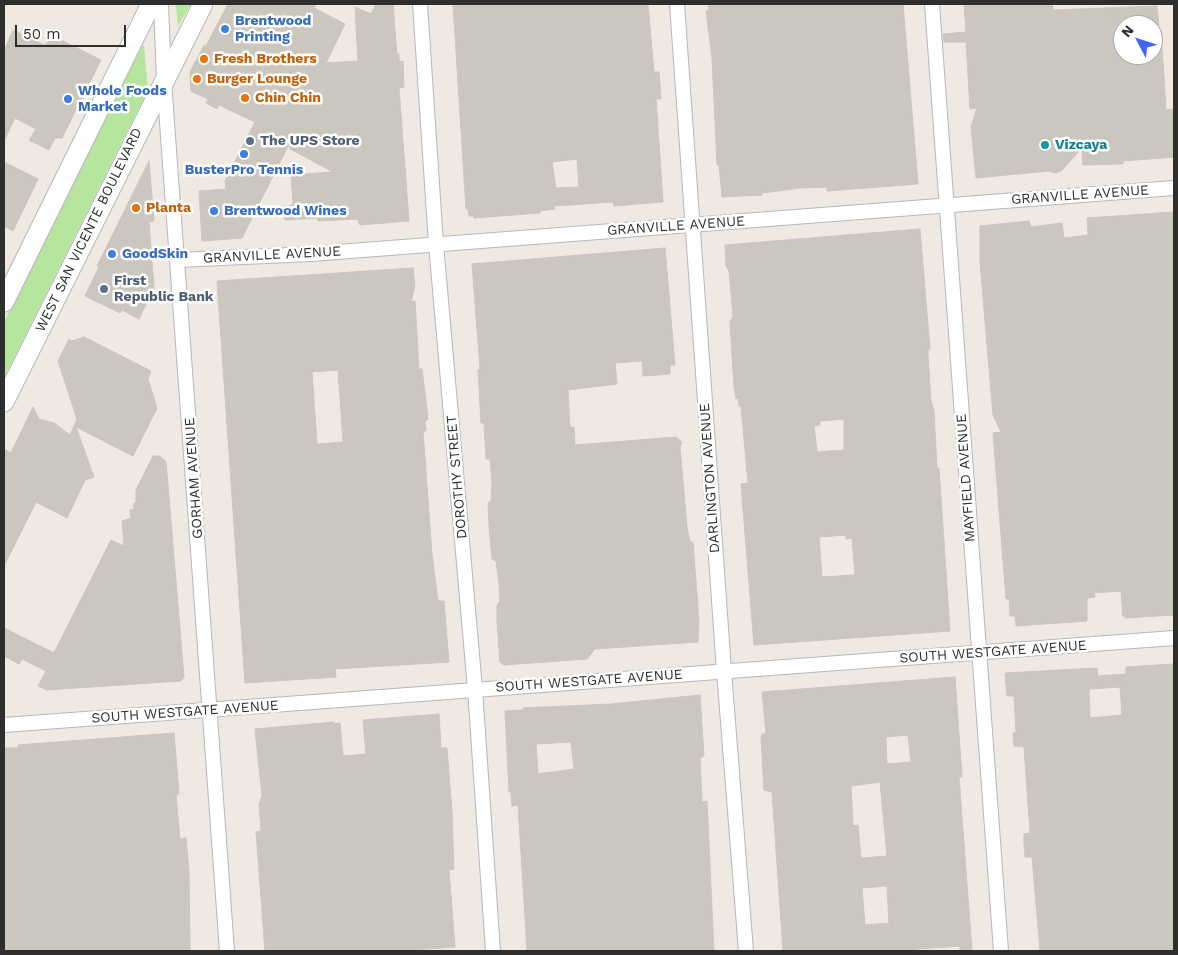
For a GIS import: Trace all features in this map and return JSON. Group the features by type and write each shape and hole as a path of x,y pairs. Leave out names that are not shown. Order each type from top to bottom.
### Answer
{"main road":[{"path":"4,302 150,4"},
{"name":"WEST SAN VICENTE BOULEVARD","path":"4,402 203,4"}],"street":[{"name":"GORHAM AVENUE","path":"161,4 164,81 227,951"},
{"name":"DOROTHY STREET","path":"420,4 436,244 475,689 493,951"},
{"name":"DARLINGTON AVENUE","path":"677,4 724,671 746,951"},
{"name":"MAYFIELD AVENUE","path":"932,4 945,205 1001,951"},
{"name":"GRANVILLE AVENUE","path":"178,260 311,254 1174,188"},
{"name":"SOUTH WESTGATE AVENUE","path":"4,725 1174,638"}],"green space":[{"path":"176,4 191,4 178,26"},
{"path":"142,45 144,46 148,90 4,378 4,322"}],"building":[{"path":"228,4 316,4 314,8 345,24 326,63 358,61 355,7 371,14 376,4 393,4 397,55 399,54 399,62 403,61 404,87 399,88 409,221 360,225 357,219 318,221 318,218 285,220 284,206 293,205 291,175 333,172 290,149 289,144 242,238 202,241 199,191 226,189 225,181 255,122 219,105 217,109 206,103 208,99 191,91 190,72"},
{"path":"453,4 648,4 654,72 659,72 661,99 656,99 663,202 614,206 613,202 554,206 555,209 540,211 540,213 474,218 474,216 469,216 468,209 466,209","holes":["577,159 579,187 556,188 552,162"]},
{"path":"708,4 903,4 918,184 827,191 827,187 801,188 762,193 762,195 722,197 719,165 717,165 712,58 706,11 709,10"},
{"path":"964,4 1052,4 1053,10 1157,6 1158,15 1113,15 1113,65 1163,65 1163,62 1166,110 1174,109 1174,157 1123,161 1123,164 1083,165 1082,148 1061,171 1055,173 1049,171 976,178 971,127 977,108 970,109 966,42 944,42 943,34 966,32"},
{"path":"13,30 44,45 54,38 59,39 101,60 62,138 55,138 49,150 29,140 36,129 15,118 4,141 4,51"},
{"path":"149,161 154,221 149,222 154,288 139,319 122,310 120,313 85,296 99,267 97,266"},
{"path":"4,162 38,179 13,231 4,226"},
{"path":"1174,212 1174,615 1126,618 1123,616 1121,591 1094,593 1095,597 1087,598 1087,621 1016,626 1015,616 1010,616 1009,599 1006,599 993,433 1001,432 993,415 980,262 980,226 1029,221 1031,227 1062,223 1064,238 1088,235 1087,218"},
{"path":"920,229 930,349 928,349 928,355 931,401 934,411 937,468 939,468 950,631 754,645 741,484 748,483 741,406 739,406 738,398 736,399 734,387 730,322 733,316 725,245","holes":["844,419 844,450 817,452 814,426 820,425 820,421","846,535 846,539 852,538 855,575 822,577 819,537"]},
{"path":"665,248 675,365 670,365 670,374 643,376 642,361 615,363 617,384 568,390 570,427 574,427 575,445 676,437 682,442 680,448 687,527 690,542 693,542 699,622 698,642 595,649 587,659 504,665 500,662 497,621 497,605 500,601 499,583 496,561 492,559 489,526 488,503 491,501 492,484 490,459 486,459 484,423 481,423 478,370 480,369 472,264"},
{"path":"413,268 415,286 411,302 415,301 419,369 422,369 428,419 425,422 426,431 423,431 432,554 438,601 444,601 449,662 335,669 336,677 245,683 217,281","holes":["338,370 343,442 317,444 312,372"]},
{"path":"84,337 151,371 148,379 157,408 133,456 76,427 94,477 85,480 67,518 36,502 4,566 4,449 11,453 33,407 39,419 54,423 70,435 77,419 58,361 69,339 72,341"},
{"path":"153,456 160,456 166,462 184,677 181,681 47,690 38,686 46,671 22,659 19,664 4,656 4,628 54,653 111,540 124,546 122,521 131,518 130,510 134,509 134,503 136,503 136,490"},
{"path":"1174,664 1174,951 1040,951 1032,857 1025,857 1024,834 1030,833 1024,747 1014,746 1013,733 1016,733 1014,696 1007,696 1005,673 1097,668 1098,676 1126,674 1126,667","holes":["1120,687 1122,715 1090,718 1089,689"]},
{"path":"955,677 962,777 959,777 972,951 960,951 960,946 918,949 914,951 783,951 772,792 764,790 761,737 762,734 766,734 762,692","holes":["908,735 911,762 887,764 886,737","880,782 887,856 861,858 858,825 853,826 851,786","887,886 889,923 865,925 862,888"]},
{"path":"700,695 704,756 700,758 702,802 707,801 714,951 527,951 518,805 512,806 511,792 509,792 505,711 523,710 523,708 611,704","holes":["571,742 574,769 538,774 536,744"]},
{"path":"439,714 441,748 447,748 452,812 454,869 449,870 455,947 396,951 265,951 256,832 261,831 259,804 262,796 255,729 340,723 343,756 366,754 363,720"},
{"path":"174,733 179,794 176,794 180,839 186,838 189,871 190,951 4,951 4,748 18,748 18,745"}],"place":[{"name":"Brentwood Printing","path":"225,29"},
{"name":"Fresh Brothers","path":"204,59"},
{"name":"Burger Lounge","path":"197,79"},
{"name":"Chin Chin","path":"245,98"},
{"name":"Whole Foods Market","path":"68,99"},
{"name":"The UPS Store","path":"250,141"},
{"name":"Vizcaya","path":"1045,145"},
{"name":"BusterPro Tennis","path":"244,154"},
{"name":"Planta","path":"136,208"},
{"name":"Brentwood Wines","path":"214,211"},
{"name":"GoodSkin","path":"112,254"},
{"name":"First Republic Bank","path":"104,289"}]}
